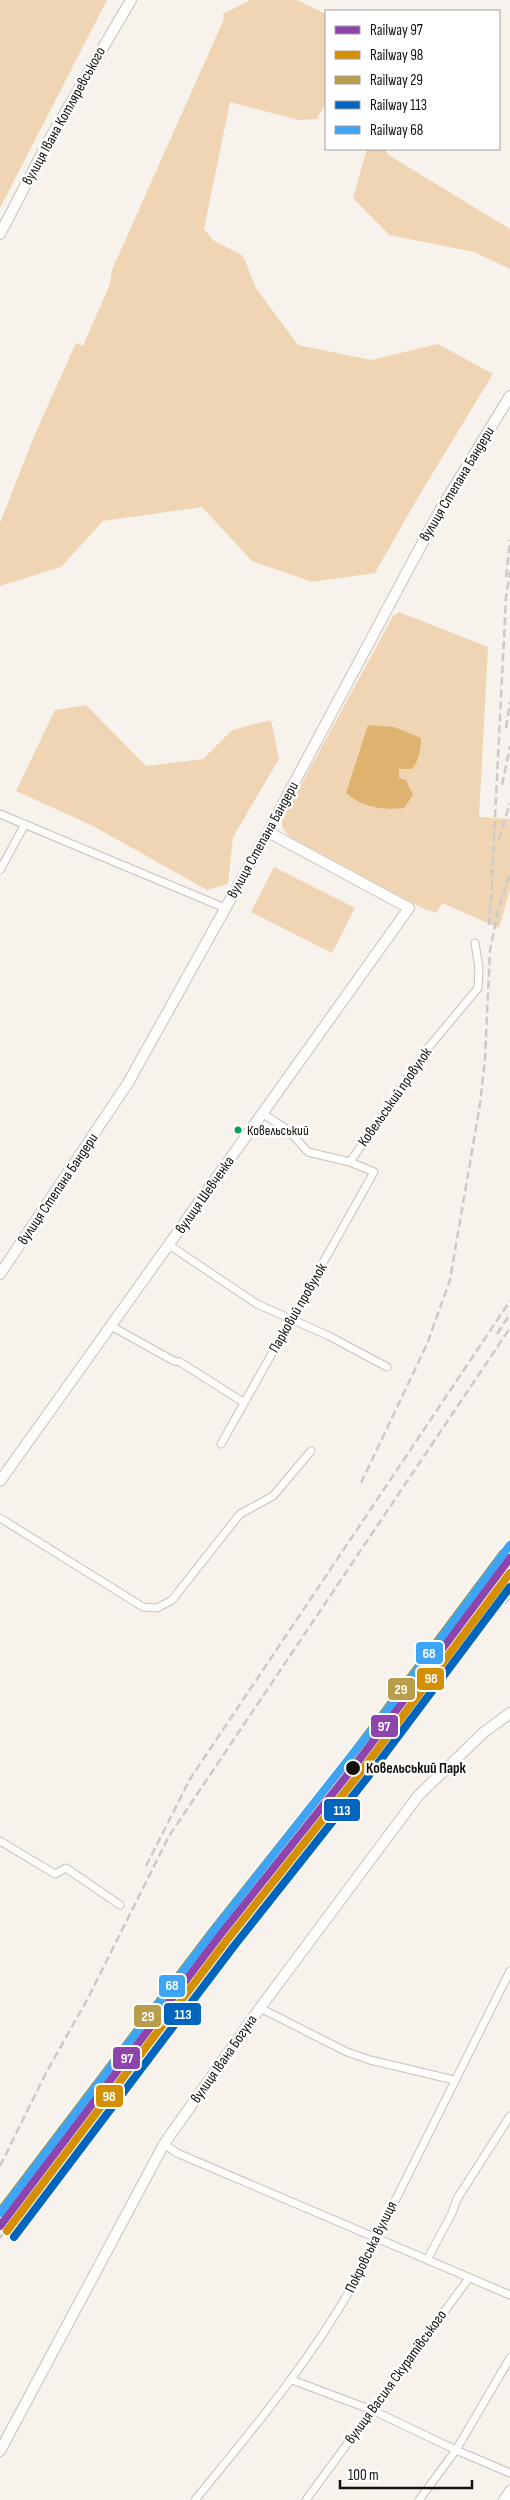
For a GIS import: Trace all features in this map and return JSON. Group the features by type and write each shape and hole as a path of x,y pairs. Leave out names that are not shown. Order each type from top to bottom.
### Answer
{"street":[{"name":"вулиця Івана Котляревського","path":"0,234 49,140 131,0"},
{"name":"вулиця Степана Бандери","path":"0,1274 117,1101 268,832 440,510 510,396"},
{"path":"0,814 225,908"},
{"path":"0,870 25,824"},
{"name":"вулиця Шевченка","path":"0,1481 409,908 268,832"},
{"name":"Ковельський провулок","path":"262,1113 288,1130 308,1152 350,1162 423,1055 478,988 479,968 475,943"},
{"name":"Парковий провулок","path":"221,1444 374,1172 350,1162"},
{"path":"169,1245 257,1304 329,1336 387,1367"},
{"path":"111,1326 174,1361 180,1362 243,1402"},
{"path":"0,1518 143,1607 157,1608 172,1600 240,1514 272,1496 311,1451"},
{"name":"вулиця Івана Богуна","path":"0,2451 164,2144 260,2008 418,1796 482,1733 510,1713"},
{"path":"0,1841 55,1874 66,1868 120,1904"},
{"name":"Покровська вулиця","path":"195,2500 292,2380 326,2333 353,2285 510,1970"},
{"path":"260,2008 347,2052 370,2060 454,2080"},
{"path":"427,2260 452,2213 457,2198 510,2116"},
{"path":"164,2144 178,2153 510,2295"},
{"name":"вулиця Василя Скуратівського","path":"306,2500 469,2278"},
{"path":"419,2500 456,2450 510,2358"},
{"path":"292,2380 372,2410 456,2450 510,2472"},
{"path":"504,2500 510,2491"}],"shaded area":[{"path":"0,0 107,0 0,208"},
{"path":"250,0 297,0 325,14 325,105 317,119 298,120 230,102 204,229 213,240 243,256 256,288 298,345 371,360 438,344 493,374 420,494 375,573 312,582 252,561 202,507 103,521 61,567 0,586 0,523 35,434 76,343 83,346 110,284 112,270 224,19 223,14"},
{"path":"367,150 387,150 386,152 390,156 510,229 510,269 474,252 389,235 353,198"},
{"path":"399,612 488,647 479,817 510,819 510,890 499,928 442,903 437,913 424,909 294,839 286,833 282,825 282,820 393,616"},
{"path":"86,705 146,766 203,759 232,730 271,720 279,759 233,837 228,884 207,890 93,826 16,791 55,710"},
{"path":"368,725 394,727 421,738 419,755 412,769 399,769 399,778 406,780 413,795 404,808 388,809 366,805 346,793"},
{"path":"274,867 355,908 332,953 251,912"}],"railway":[{"path":"506,577 510,540"},
{"path":"492,877 506,597 510,571"},
{"path":"506,728 510,702"},
{"path":"502,785 510,746"},
{"path":"499,839 510,803"},
{"path":"489,925 493,871"},
{"path":"361,1483 427,1344 450,1280 480,1104 485,1059 490,950 499,907 510,874"},
{"path":"146,1866 190,1779 510,1301"},
{"path":"497,1334 510,1314"},
{"path":"0,2166 47,2071 87,2000 169,1836 510,1328"},
{"path":"0,2238 63,2153 349,1787 510,1570"},
{"path":"421,1706 466,1648 510,1597"}],"rail line":[{"name":"68","path":"0,2213 214,1930 385,1713 510,1545"},
{"name":"29","path":"0,2211 213,1930 346,1763 503,1553"},
{"name":"97","path":"0,2226 220,1935 353,1768 510,1558"},
{"name":"98","path":"7,2231 227,1940 360,1773 510,1573"},
{"name":"113","path":"14,2237 234,1946 367,1778 510,1587"}],"place":[{"name":"Ковельський","path":"238,1130"},
{"name":"Ковельський Парк","path":"353,1768"}]}
